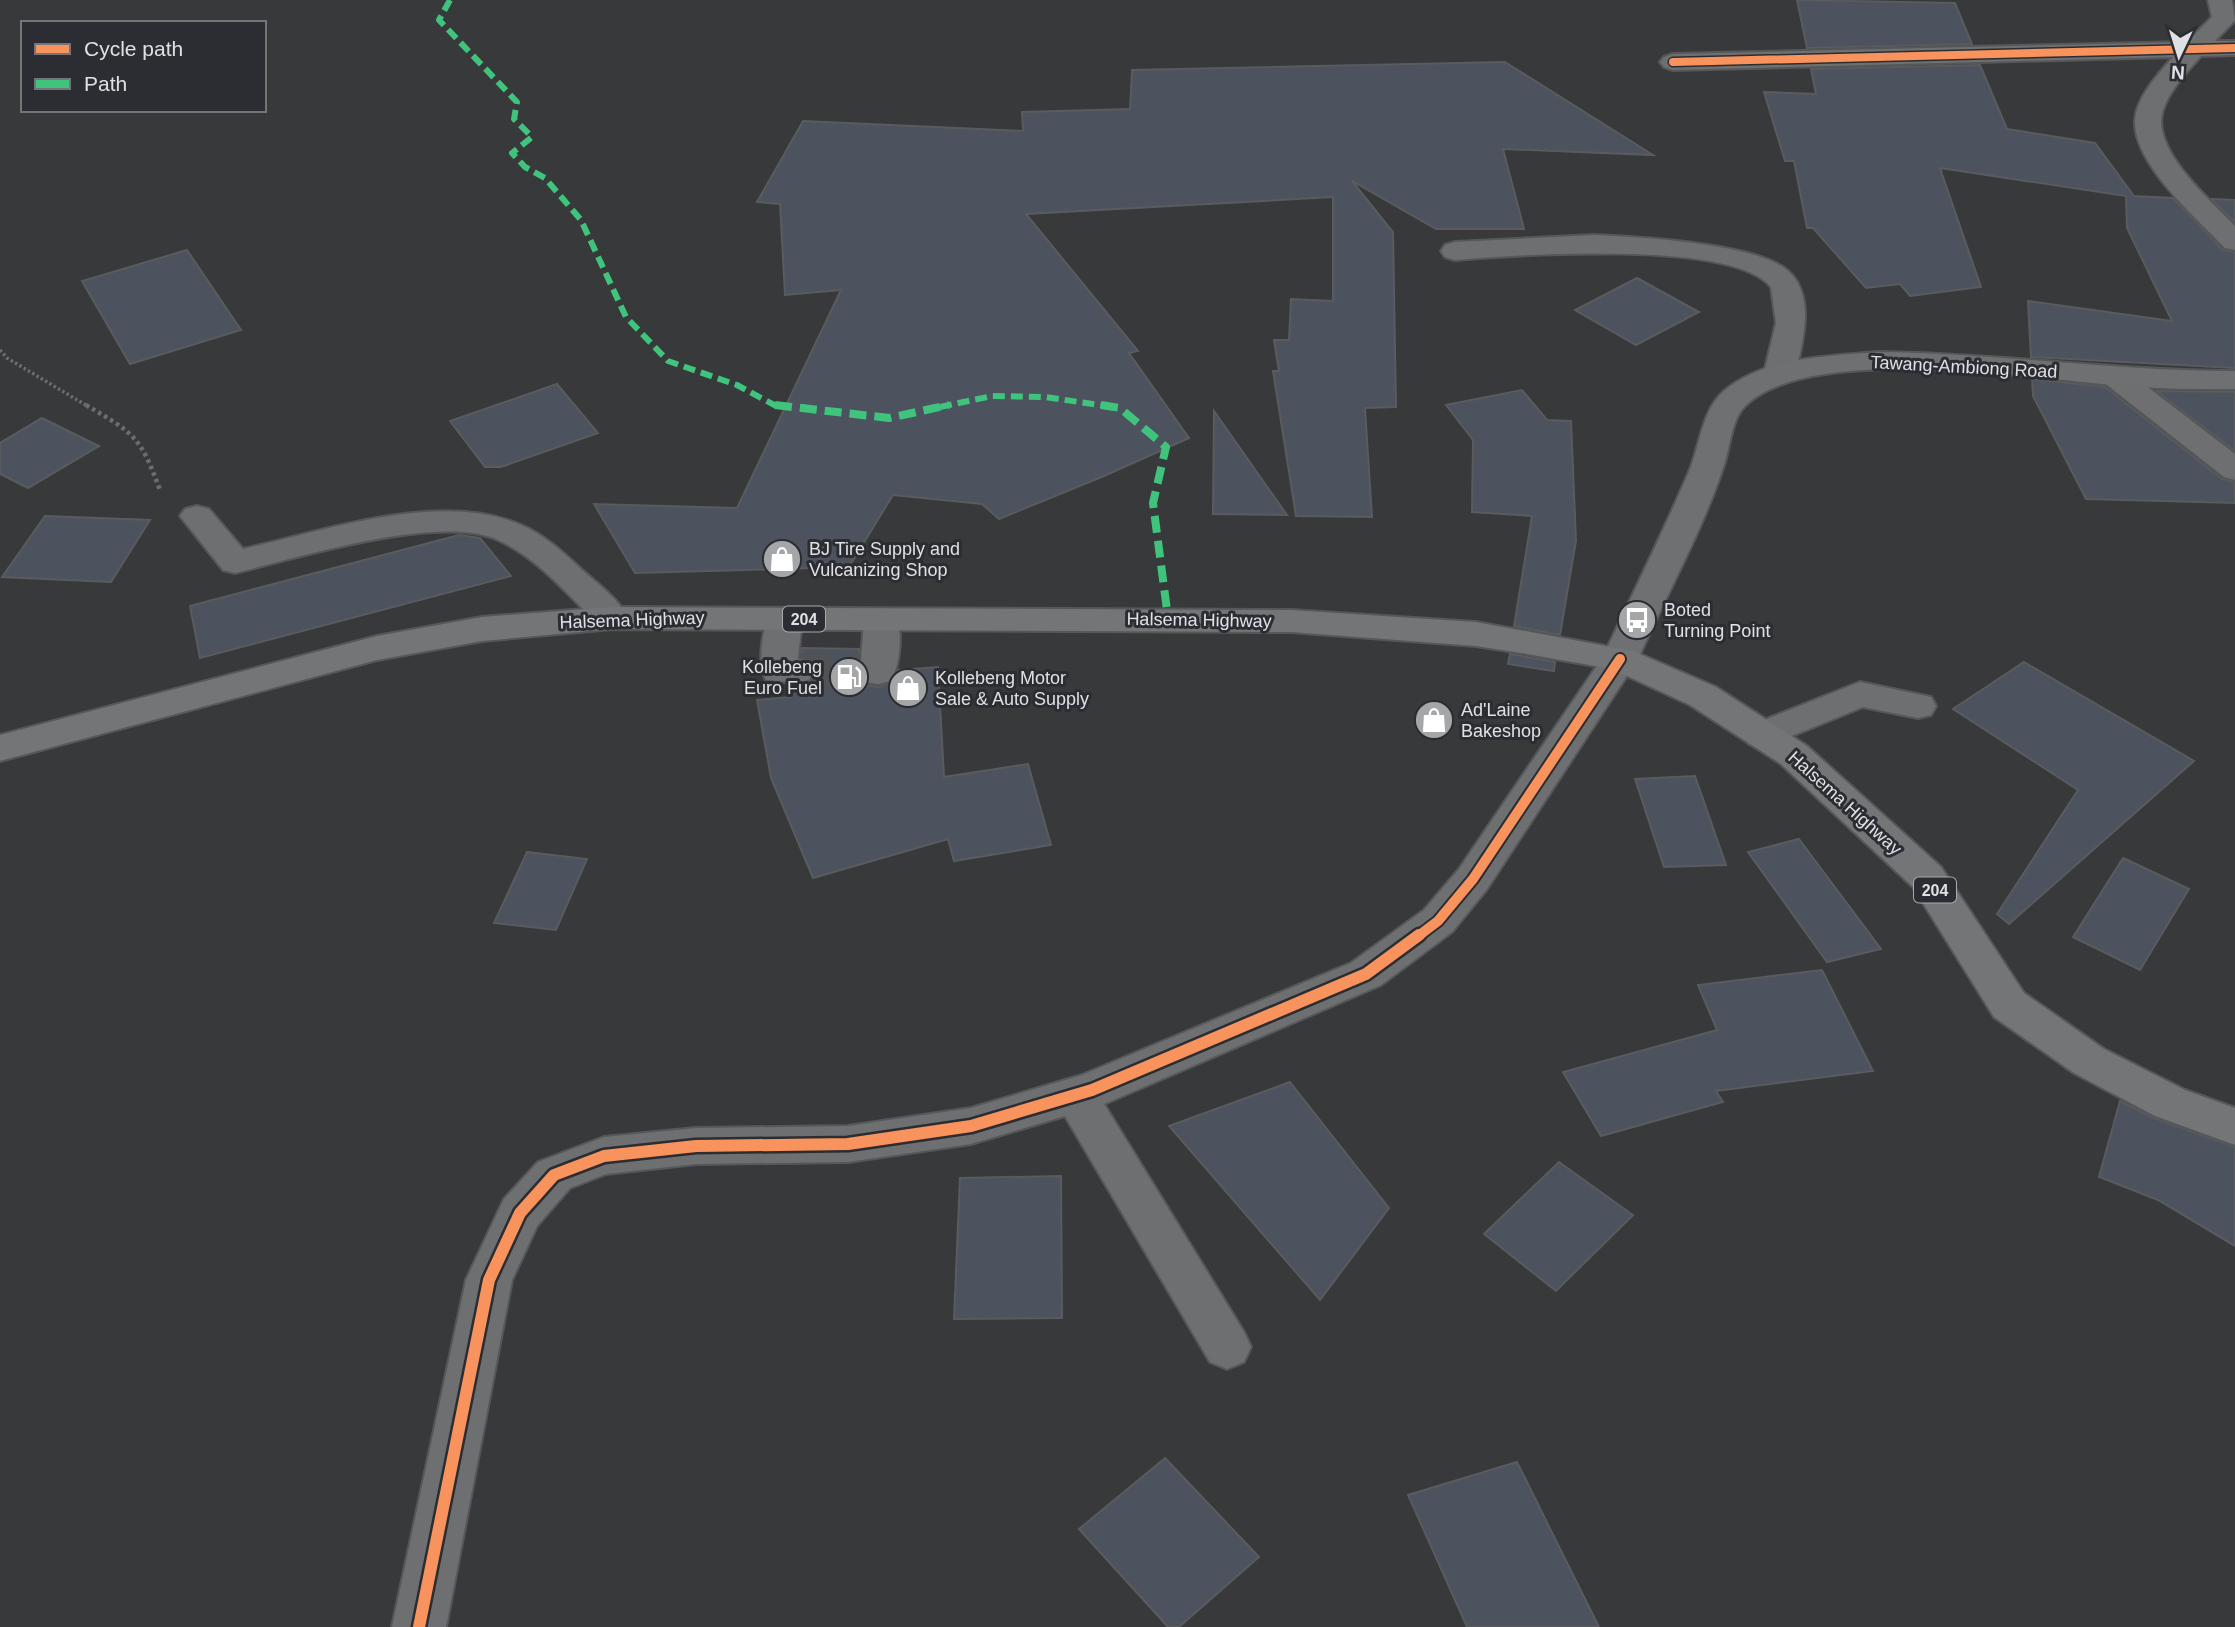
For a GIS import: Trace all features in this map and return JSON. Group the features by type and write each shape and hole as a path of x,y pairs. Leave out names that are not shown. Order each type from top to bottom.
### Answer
{"highway":[{"name":"Halsema Highway","path":"0,748 377,648 482,629 612,618 1291,621 1476,634 1620,659 1703,696 1794,755 1927,877 2009,1006 2089,1061 2169,1103 2235,1127"}],"main road":[{"name":"Tawang-Ambiong Road","path":"1620,659 1707,469 1720,428 1734,398 1779,373 1811,365 1951,362 2165,380 2235,380"}],"street":[{"path":"2220,0 2224,5 2224,18 2194,47 2158,96 2147,119 2151,138 2170,172 2235,242"},
{"path":"1673,62 2235,48"},
{"path":"1455,251 1594,243 1733,258 1777,276 1788,296 1791,326 1779,373"},
{"path":"2113,375 2235,470"},
{"path":"197,516 235,562 425,523 488,524 509,532 567,574 612,618"},
{"path":"784,619 779,671 796,671"},
{"path":"864,671 878,672 882,620"},
{"path":"419,1627 489,1280 520,1213 554,1175 604,1156 696,1146 848,1144 958,1128 1075,1094 1366,974 1438,921 1474,879 1620,659"},
{"path":"1762,735 1860,694 1918,706"},
{"path":"1075,1094 1227,1347"}],"path":[{"path":"0,350 8,358 131,432 147,455 164,498"}],"building":[{"path":"1797,0 1955,3 1972,44 1807,48"},
{"path":"1505,62 1653,155 1503,149 1524,229 1436,229 1352,181 1393,232 1396,407 1365,408 1372,517 1296,516 1273,371 1279,371 1274,340 1289,340 1291,299 1333,301 1333,197 1026,214 1138,351 1129,353 1189,438 1104,476 999,519 982,504 893,495 849,567 635,573 594,504 737,508 841,290 785,295 780,204 757,202 803,121 1023,131 1022,112 1130,109 1132,70"},
{"path":"1980,65 2007,129 2095,143 2134,196 2173,198 2223,250 2235,252 2235,368 2031,357 2028,301 2172,321 2127,228 2126,196 1940,168 1981,287 1910,296 1900,284 1866,288 1813,228 1807,228 1794,161 1785,161 1764,92 1816,94 1811,69"},
{"path":"2212,199 2235,200 2235,222 2213,201"},
{"path":"187,250 241,330 130,364 82,281"},
{"path":"1637,278 1699,312 1636,345 1575,310"},
{"path":"2032,379 2105,387 2222,479 2235,482 2235,503 2086,499 2033,396"},
{"path":"557,384 598,433 501,467 485,467 450,421"},
{"path":"1522,390 1547,420 1571,421 1576,541 1560,635 1514,626 1532,516 1472,512 1473,440 1446,405"},
{"path":"2156,391 2235,392 2235,451"},
{"path":"1214,411 1287,515 1213,514"},
{"path":"42,418 99,446 28,488 0,474 0,443"},
{"path":"45,516 150,520 111,582 2,577"},
{"path":"459,535 480,538 511,576 200,658 190,606"},
{"path":"802,648 859,649 859,658 849,661 844,672 851,683 878,687 893,682 898,670 938,667 944,777 1028,764 1051,845 954,861 948,839 813,878 771,778 757,700 791,697 794,685 811,681 816,670 811,661 801,657"},
{"path":"1510,654 1555,662 1554,671 1508,664"},
{"path":"2024,662 2194,761 2009,924 1997,914 2078,790 1953,709"},
{"path":"1695,776 1726,865 1664,867 1635,779"},
{"path":"1799,839 1881,949 1827,962 1748,852"},
{"path":"527,852 587,859 556,930 494,923"},
{"path":"2123,858 2189,889 2140,970 2073,937"},
{"path":"1822,970 1873,1071 1716,1091 1723,1102 1601,1136 1563,1072 1717,1030 1698,985"},
{"path":"1290,1082 1389,1208 1320,1300 1169,1126"},
{"path":"2120,1101 2154,1118 2235,1147 2235,1246 2158,1200 2099,1177"},
{"path":"1559,1162 1633,1215 1556,1291 1484,1234"},
{"path":"1061,1176 1062,1318 954,1319 960,1178"},
{"path":"1165,1458 1259,1557 1179,1627 1168,1627 1079,1529"},
{"path":"1517,1462 1599,1627 1467,1627 1408,1495"}],"tunnel":[{"path":"796,671 864,671"}],"marked path":[{"path":"450,0 439,20 517,102 514,119 532,137 512,153 525,167 545,178 581,220 626,317 668,361 737,385 780,408 889,418 992,396 1045,397 1120,408 1166,447 1153,503 1168,618"}],"cycle path":[{"path":"1673,62 2235,48"},
{"path":"419,1627 489,1280 520,1213 554,1175 604,1156 696,1146 848,1144 971,1126 1092,1090 1366,974 1438,921 1473,879 1620,659"}],"place":[{"name":"BJ Tire Supply and Vulcanizing Shop","path":"782,559"},
{"name":"Boted Turning Point","path":"1637,620"},
{"name":"Kollebeng Euro Fuel","path":"849,677"},
{"name":"Kollebeng Motor Sale & Auto Supply","path":"908,688"},
{"name":"Ad'Laine Bakeshop","path":"1434,720"}]}
